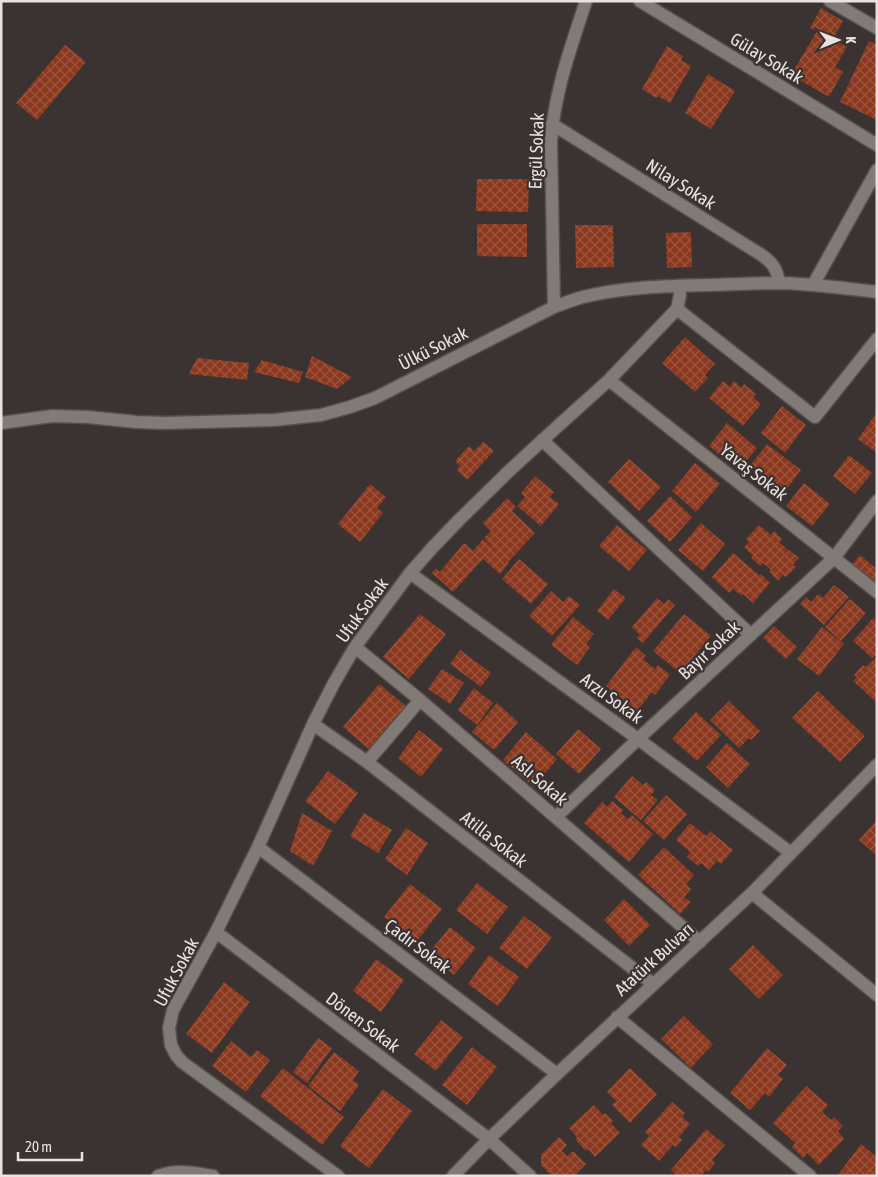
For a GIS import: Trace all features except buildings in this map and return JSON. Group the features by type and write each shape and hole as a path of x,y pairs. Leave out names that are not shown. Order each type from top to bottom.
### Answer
{"street":[{"name":"Ergül Sokak","path":"554,307 552,124 561,80 586,1"},
{"name":"Gülay Sokak","path":"640,1 877,146"},
{"path":"830,1 877,28"},
{"name":"Nilay Sokak","path":"552,124 765,257 775,268 779,283"},
{"path":"813,285 877,170"},
{"name":"Ülkü Sokak","path":"1,423 52,416 88,417 137,422 188,423 274,420 321,415 375,398 554,307 579,298 603,293 679,286 779,283 877,292"},
{"path":"679,286 680,295 677,309 815,417 877,339"},
{"name":"Ufuk Sokak","path":"338,1176 182,1062 171,1045 169,1028 173,1010 216,932 258,847 313,724 355,647 410,573 433,547 542,440 609,380 677,309"},
{"name":"Yavaş Sokak","path":"609,380 877,592"},
{"path":"542,440 751,635"},
{"name":"Bayır Sokak","path":"556,817 834,558 877,502"},
{"name":"Arzu Sokak","path":"410,573 791,853"},
{"name":"Aslı Sokak","path":"355,647 420,700 700,942"},
{"path":"367,762 420,700"},
{"name":"Atilla Sokak","path":"313,724 367,762 653,984"},
{"name":"Atatürk Bulvarı","path":"453,1176 489,1139 617,1017 752,893 877,765"},
{"name":"Çadır Sokak","path":"258,847 557,1074"},
{"path":"752,893 877,995"},
{"name":"Dönen Sokak","path":"216,932 489,1139 530,1176"},
{"path":"617,1017 810,1176"},
{"path":"158,1176 168,1172 176,1172 212,1176"}]}
